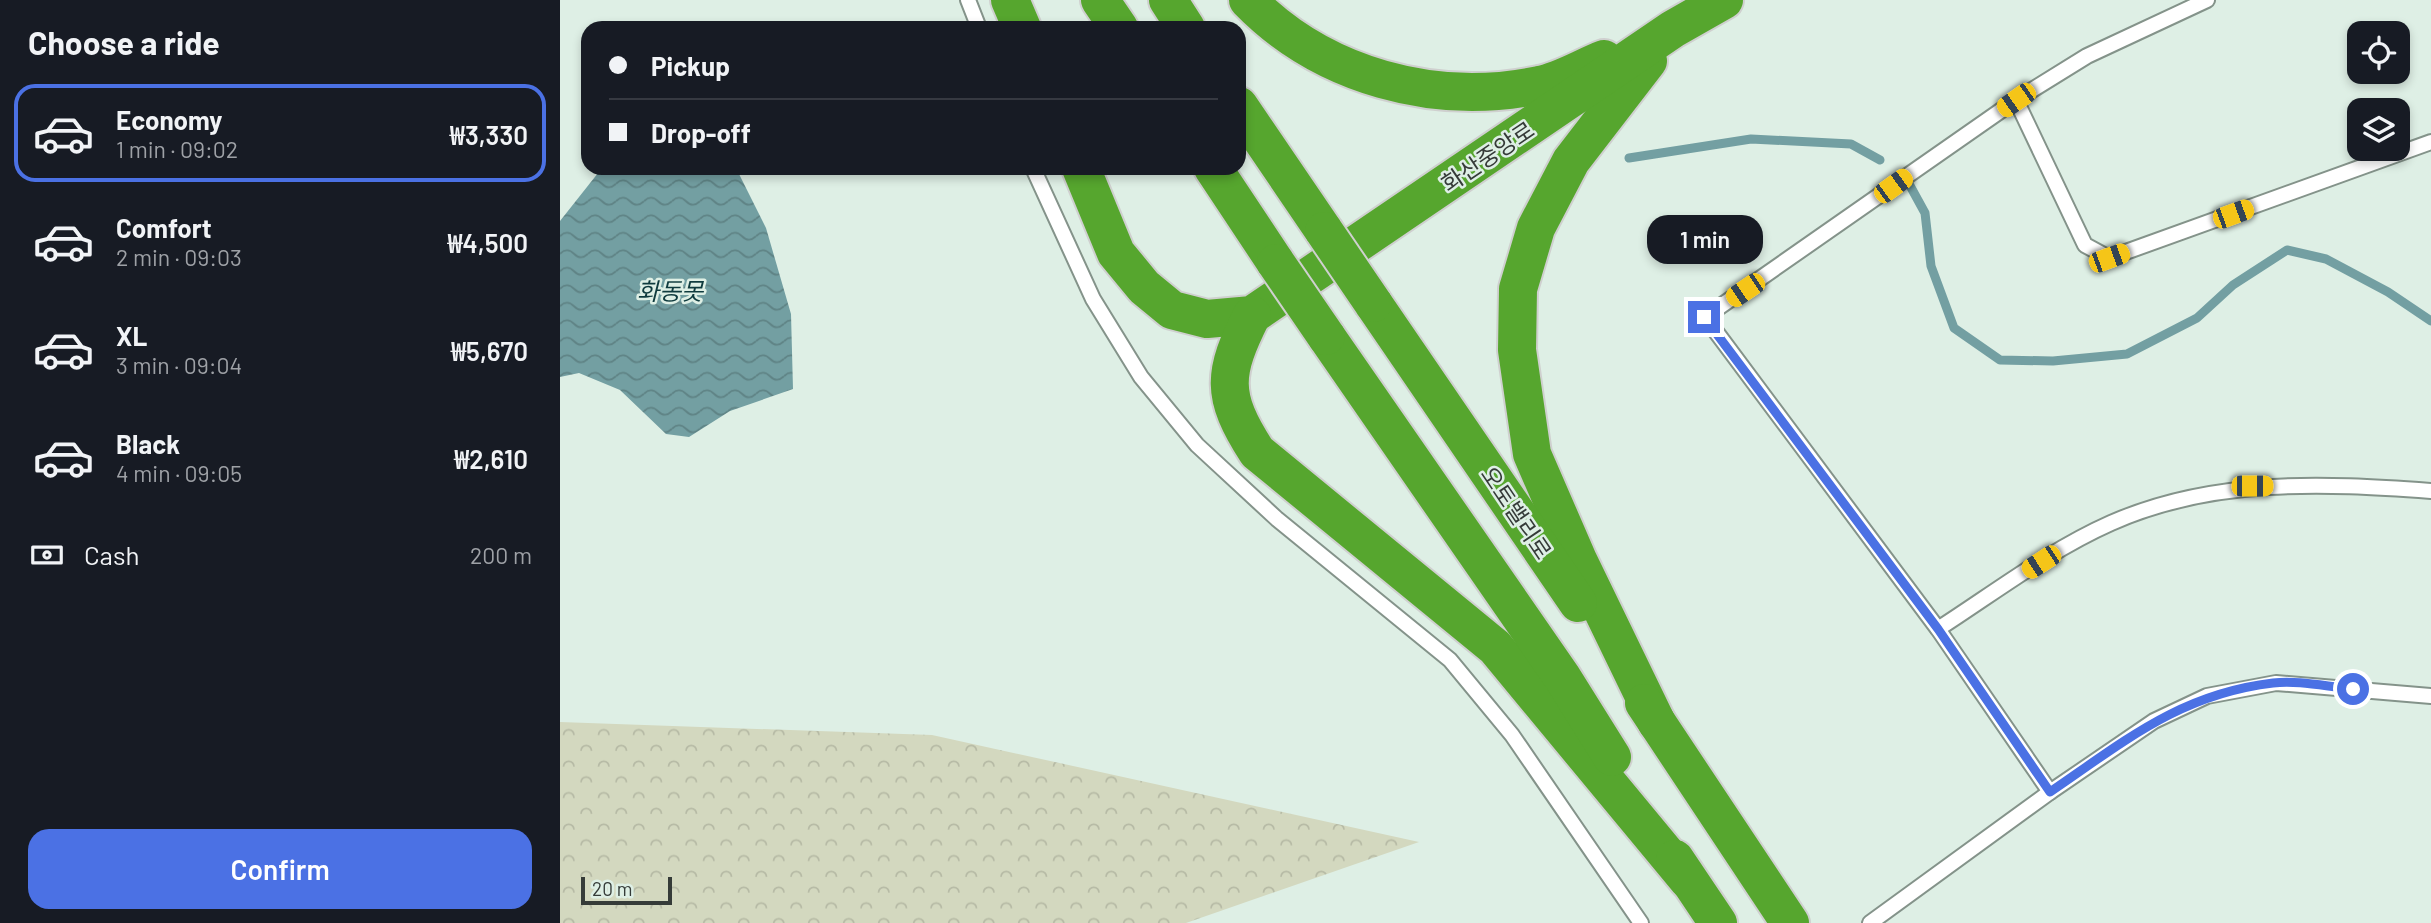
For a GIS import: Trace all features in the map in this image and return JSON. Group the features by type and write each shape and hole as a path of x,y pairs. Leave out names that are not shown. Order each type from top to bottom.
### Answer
{"highway":[{"path":"1010,0 1019,21"},
{"path":"1100,0 1114,21"},
{"path":"1168,0 1182,21"},
{"path":"1248,0 1275,28 1340,66 1390,82 1441,92 1491,92 1541,85 1674,29"},
{"name":"화산중앙로","path":"1252,314 1674,29 1724,0"},
{"path":"1657,723 1578,560 1532,454 1517,350 1518,289 1536,228 1571,161 1674,29"},
{"name":"오토밸리로","path":"1246,116 1790,923"},
{"path":"1084,175 1116,253 1144,287 1172,310 1207,319 1252,314"},
{"path":"1218,175 1562,677 1688,880 1718,923"},
{"path":"1252,314 1232,355 1228,388 1238,422 1257,452 1495,647 1688,880"}],"lane":[{"path":"968,0 976,21"},
{"path":"2050,792 1938,629 1704,317 2016,100 2087,56 2207,0"},
{"path":"2016,100 2085,245 2109,258 2431,142"},
{"path":"1036,175 1093,299 1141,377 1197,445 1278,519 1450,660 1512,735 1642,923"},
{"path":"1938,629 2041,562 2110,523 2175,500 2252,486 2431,491"},
{"path":"1870,923 2050,792 2154,721 2207,696 2276,683 2431,696"}],"green space":[{"path":"560,722 932,735 1419,842 1186,923 560,923"}],"water":[{"name":"화동못","path":"596,175 740,175 766,228 791,314 793,389 730,411 689,437 666,434 620,390 579,373 560,377 560,221"}],"waterway":[{"path":"1629,158 1751,139 1851,144 1880,160"},
{"path":"1908,182 1925,213 1931,266 1954,328 2000,360 2053,361 2127,354 2197,318 2233,285 2287,250 2326,259 2388,292 2431,321"}],"route":[{"path":"1704,317 1938,629 2050,792 2154,721 2207,696 2276,683 2353,689"}]}
